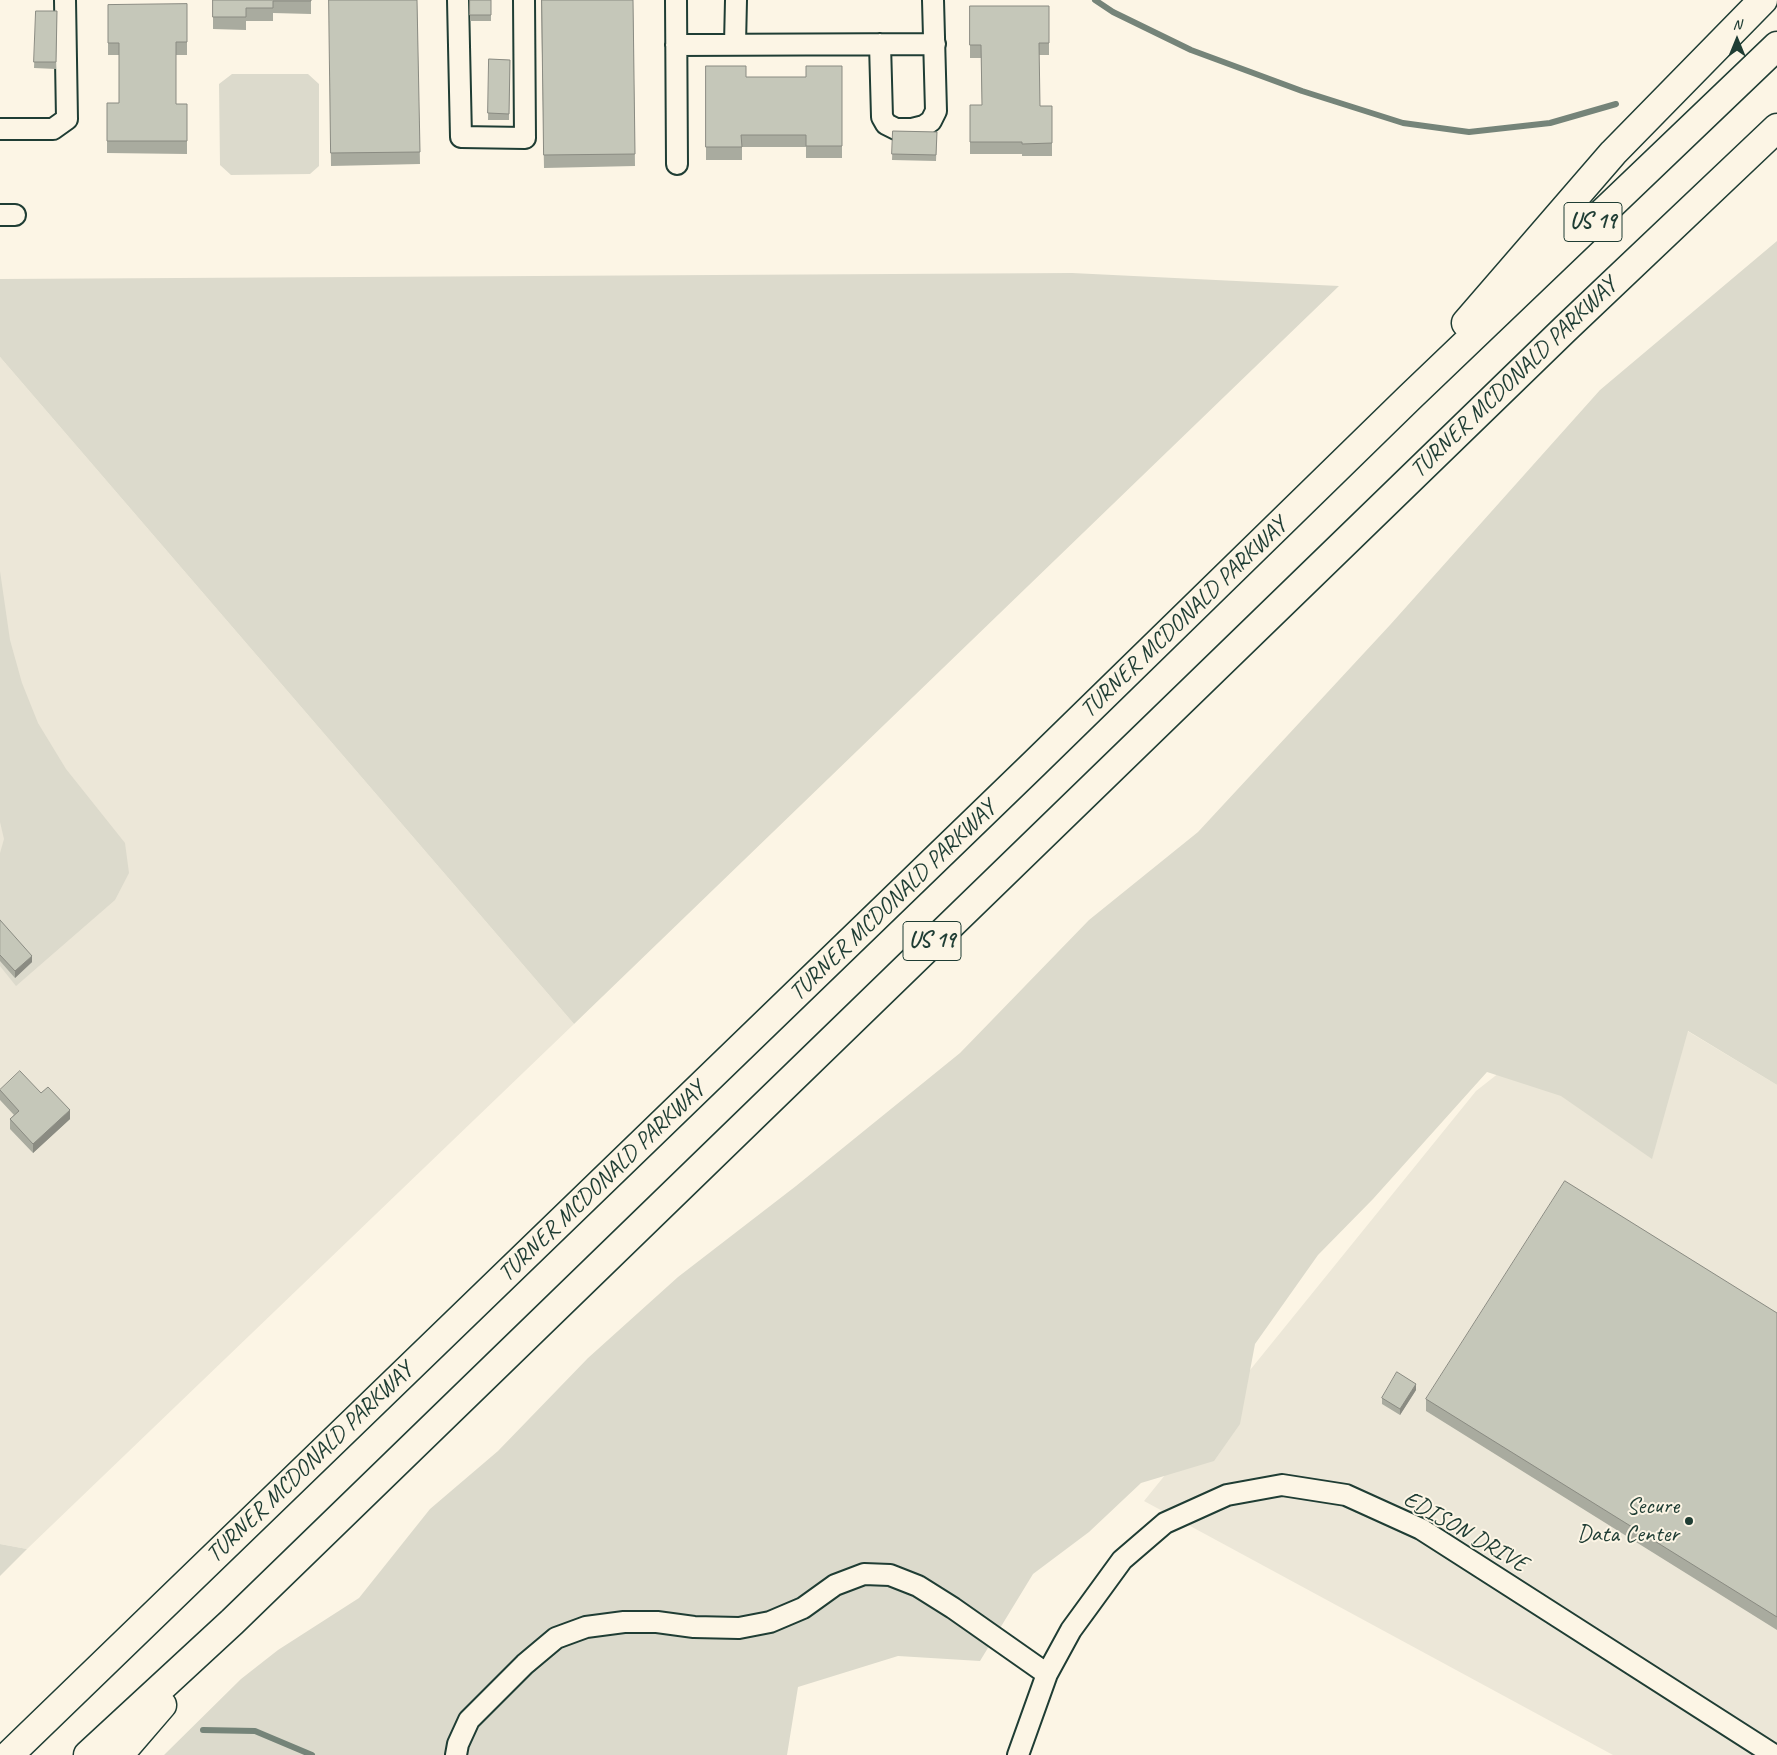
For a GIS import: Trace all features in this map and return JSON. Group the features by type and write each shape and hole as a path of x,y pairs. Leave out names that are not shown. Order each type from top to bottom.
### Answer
{"highway":[{"path":"1409,398 1477,310 1613,153 1763,0"},
{"name":"TURNER MCDONALD PARKWAY","path":"9,1755 1033,765 1409,398 1777,46"},
{"name":"TURNER MCDONALD PARKWAY","path":"88,1755 232,1622 1494,397 1777,128"},
{"path":"119,1755 232,1622"}],"street":[{"path":"0,129 53,129 67,119 65,0"},
{"path":"458,0 461,138 525,138 524,0"},
{"path":"676,0 677,164"},
{"path":"735,44 736,0"},
{"path":"880,44 882,117 886,124 896,129 912,129 924,126 931,121 936,111 934,0"},
{"path":"676,44 935,44"},
{"name":"EDISON DRIVE","path":"1018,1755 1047,1674 1071,1630 1122,1560 1164,1523 1226,1495 1282,1485 1346,1495 1421,1529 1774,1755"},
{"path":"456,1755 458,1744 469,1720 525,1664 556,1638 586,1627 624,1622 657,1622 694,1627 739,1628 770,1622 803,1608 836,1585 864,1574 890,1575 918,1586 953,1608 1047,1674"}],"shaded area":[{"path":"232,74 308,74 319,84 319,166 310,174 231,175 220,165 219,84"},
{"path":"1777,241 1777,1085 1688,1031 1652,1159 1561,1096 1487,1072 1373,1199 1318,1255 1255,1344 1240,1424 1214,1461 1141,1483 1089,1532 1033,1574 980,1661 898,1656 798,1687 787,1755 164,1755 241,1679 278,1650 359,1598 430,1509 498,1451 588,1358 678,1277 796,1186 960,1053 1089,920 1198,832 1390,625 1600,390"},
{"path":"1072,273 1339,286 574,1024 0,357 0,279"},
{"path":"0,357 574,1024 27,1549 0,1544"},
{"path":"0,571 10,640 22,683 38,723 66,769 125,843 129,873 115,900 16,986 0,966 0,853 4,839 0,822"},
{"path":"1611,985 1777,1085 1777,1755 1613,1755 1144,1501 1476,1091"},
{"path":"0,1544 27,1549 0,1576"}],"building":[{"path":"213,0 311,1 273,1 273,8 246,8 246,17 213,17"},
{"path":"329,0 417,0 420,152 331,153"},
{"path":"470,0 491,0 491,15 470,15"},
{"path":"542,0 633,0 635,154 544,155"},
{"path":"187,4 187,42 176,42 176,104 187,104 187,141 107,141 107,103 119,103 119,43 108,43 108,5"},
{"path":"970,6 1049,6 1049,43 1039,43 1040,106 1052,106 1052,143 970,142 970,105 982,105 981,45 970,45"},
{"path":"36,11 57,11 56,62 34,62"},
{"path":"489,59 510,60 509,114 488,113"},
{"path":"706,66 746,66 746,77 806,77 806,66 842,66 842,146 806,146 806,135 741,135 742,147 706,147"},
{"path":"893,131 937,132 936,155 892,154"},
{"path":"0,920 32,956 15,971 0,955"},
{"path":"20,1071 41,1093 48,1087 70,1110 33,1144 10,1119 19,1111 0,1090"},
{"name":"Secure Data Center","path":"1565,1181 1777,1313 1777,1617 1426,1399"},
{"path":"1397,1372 1416,1384 1400,1409 1382,1398"}],"waterway":[{"path":"1095,0 1113,12 1191,50 1302,91 1403,123 1469,132 1550,123 1616,104"},
{"path":"203,1730 255,1731 312,1755"}],"place":[{"name":"Secure Data Center","path":"1689,1521"}]}
